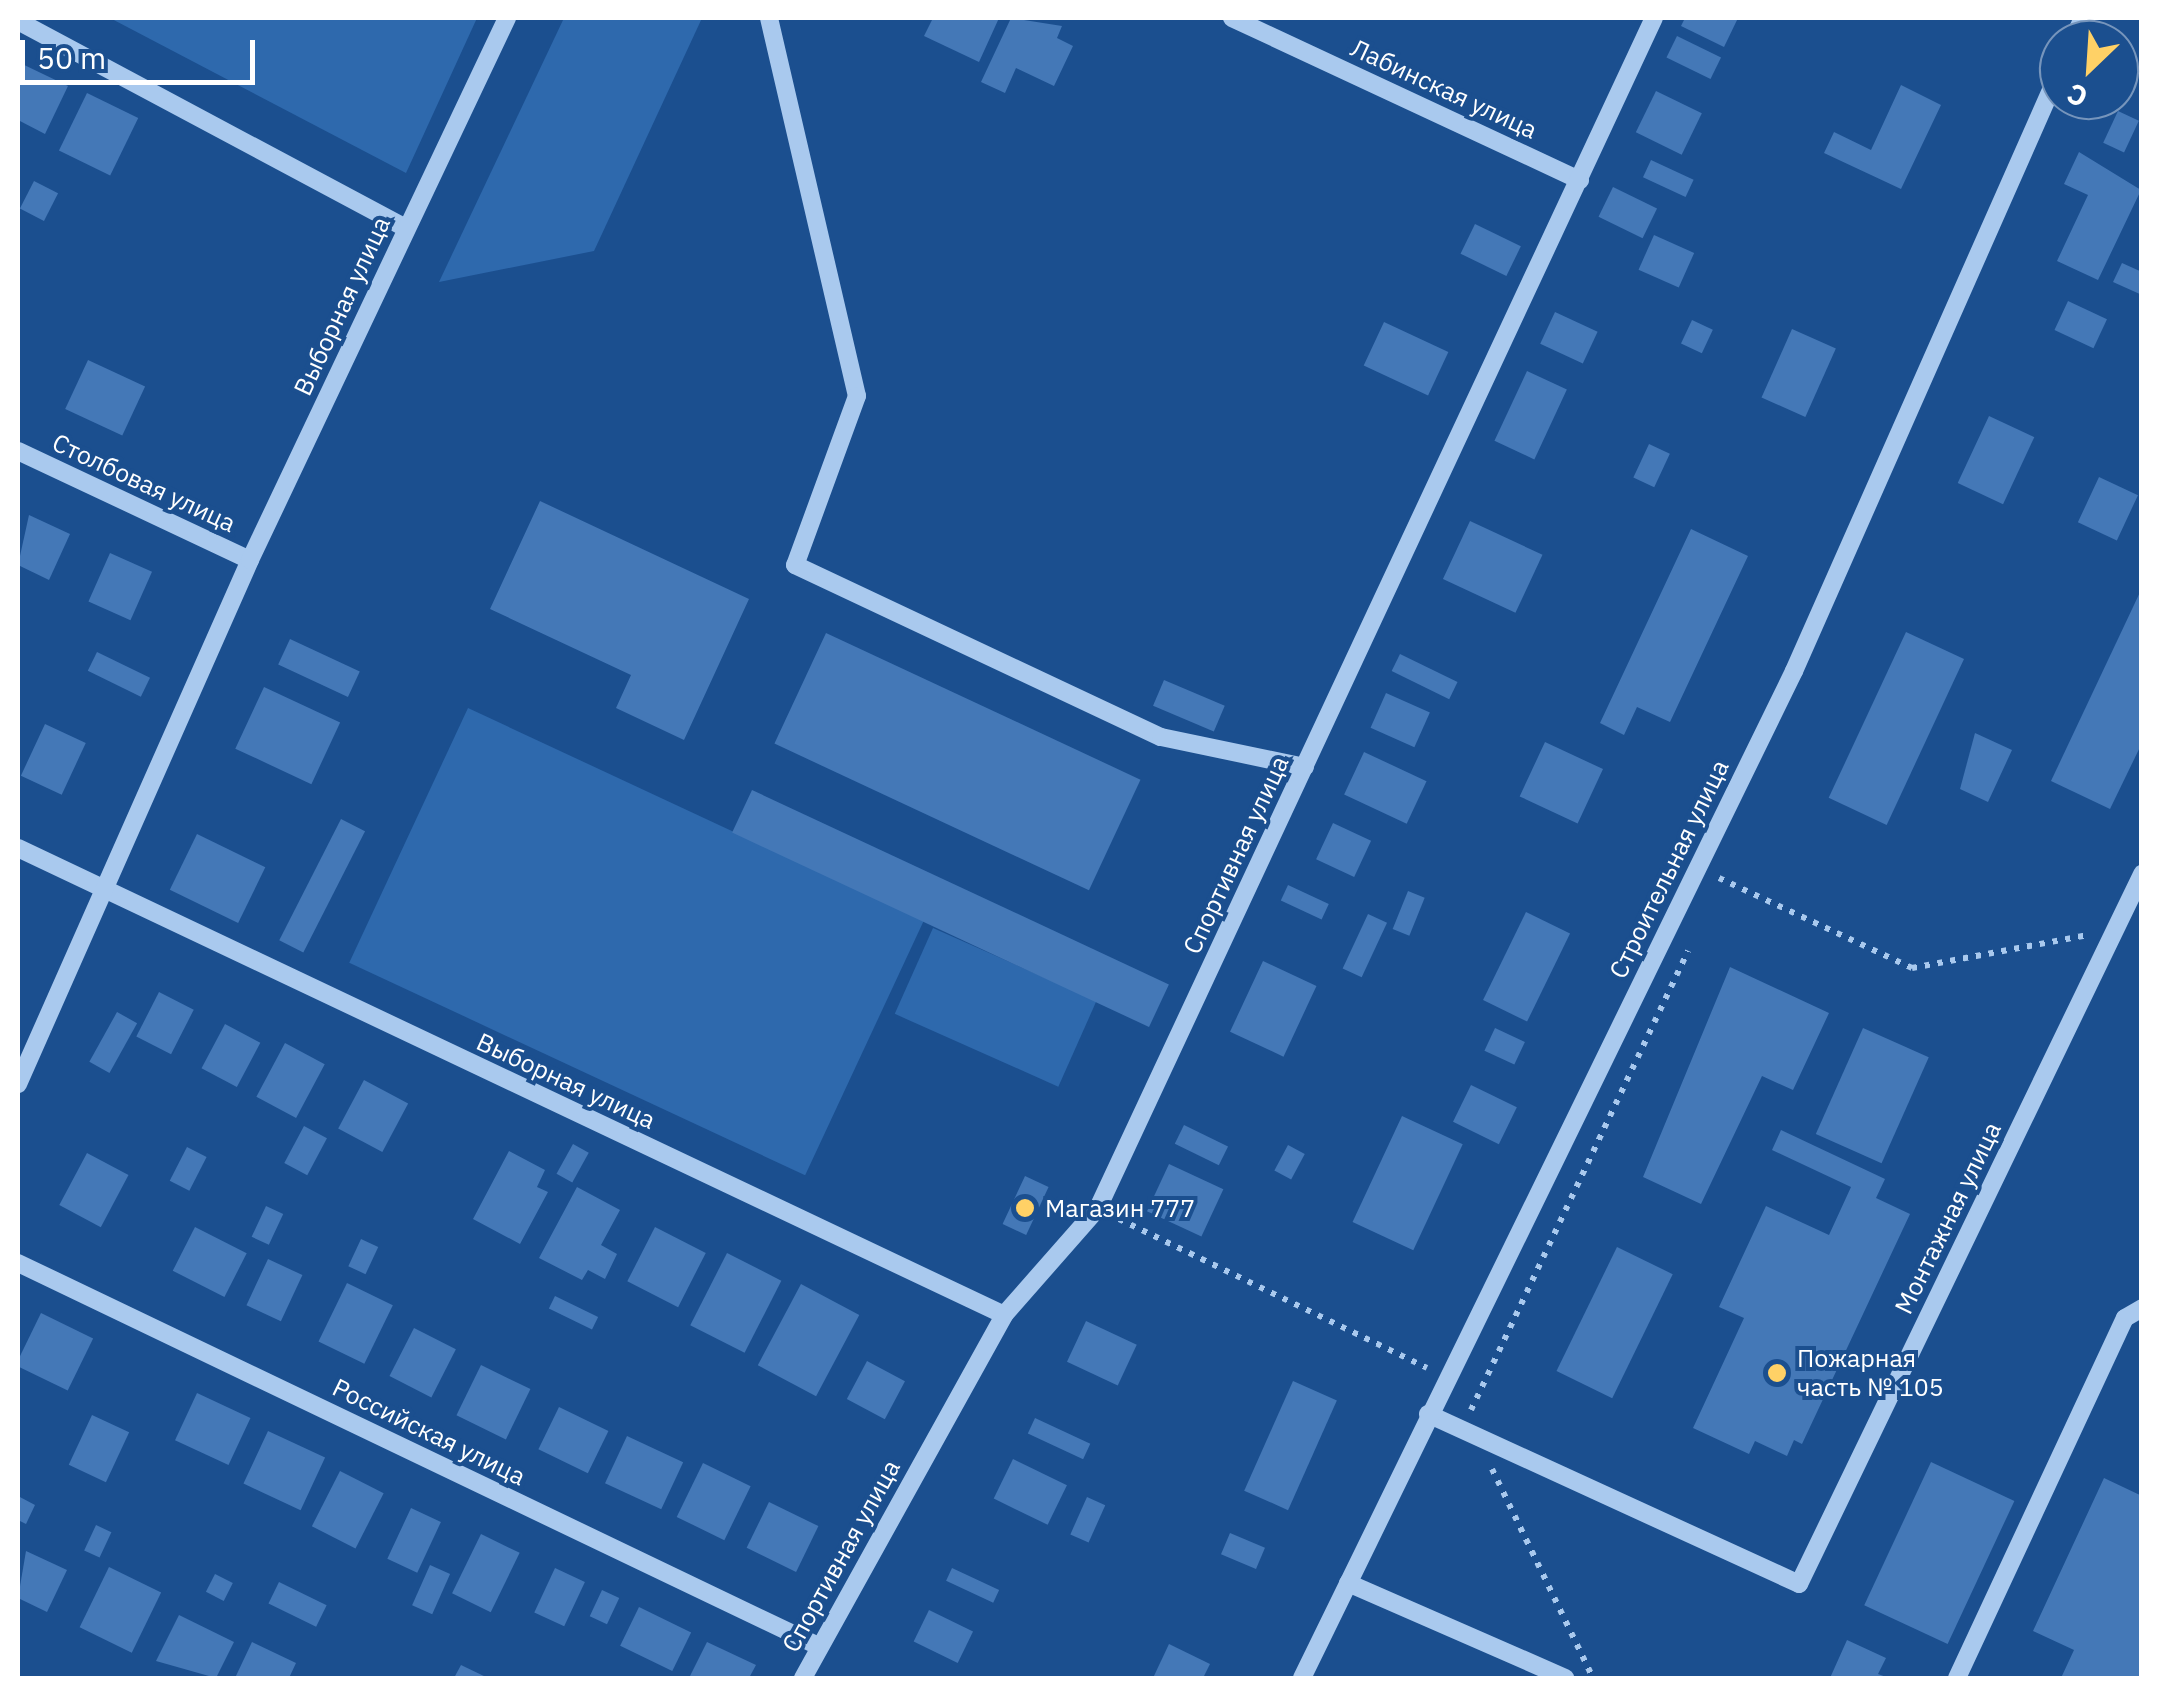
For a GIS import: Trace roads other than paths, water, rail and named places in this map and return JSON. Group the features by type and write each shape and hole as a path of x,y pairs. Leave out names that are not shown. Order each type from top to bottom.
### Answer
{"street":[{"name":"Выборная улица","path":"18,1084 250,560 506,18"},
{"path":"769,18 857,396 796,565 1161,737 1305,767"},
{"name":"Лабинская улица","path":"1232,18 1580,180"},
{"name":"Спортивная улица","path":"802,1678 1004,1315 1098,1208 1654,18"},
{"path":"18,21 406,228"},
{"name":"Строительная улица","path":"1302,1678 1697,868 2039,116"},
{"name":"Столбовая улица","path":"18,451 250,560"},
{"name":"Выборная улица","path":"18,848 1004,1315"},
{"name":"Монтажная улица","path":"1428,1414 1799,1584 2142,874"},
{"name":"Российская улица","path":"18,1263 818,1646"},
{"path":"1957,1678 2125,1318 2142,1308"},
{"path":"1348,1583 1565,1678"}],"place":[{"name":"Магазин 777","path":"1025,1208"},
{"name":"Пожарная часть № 105","path":"1777,1373"}]}
